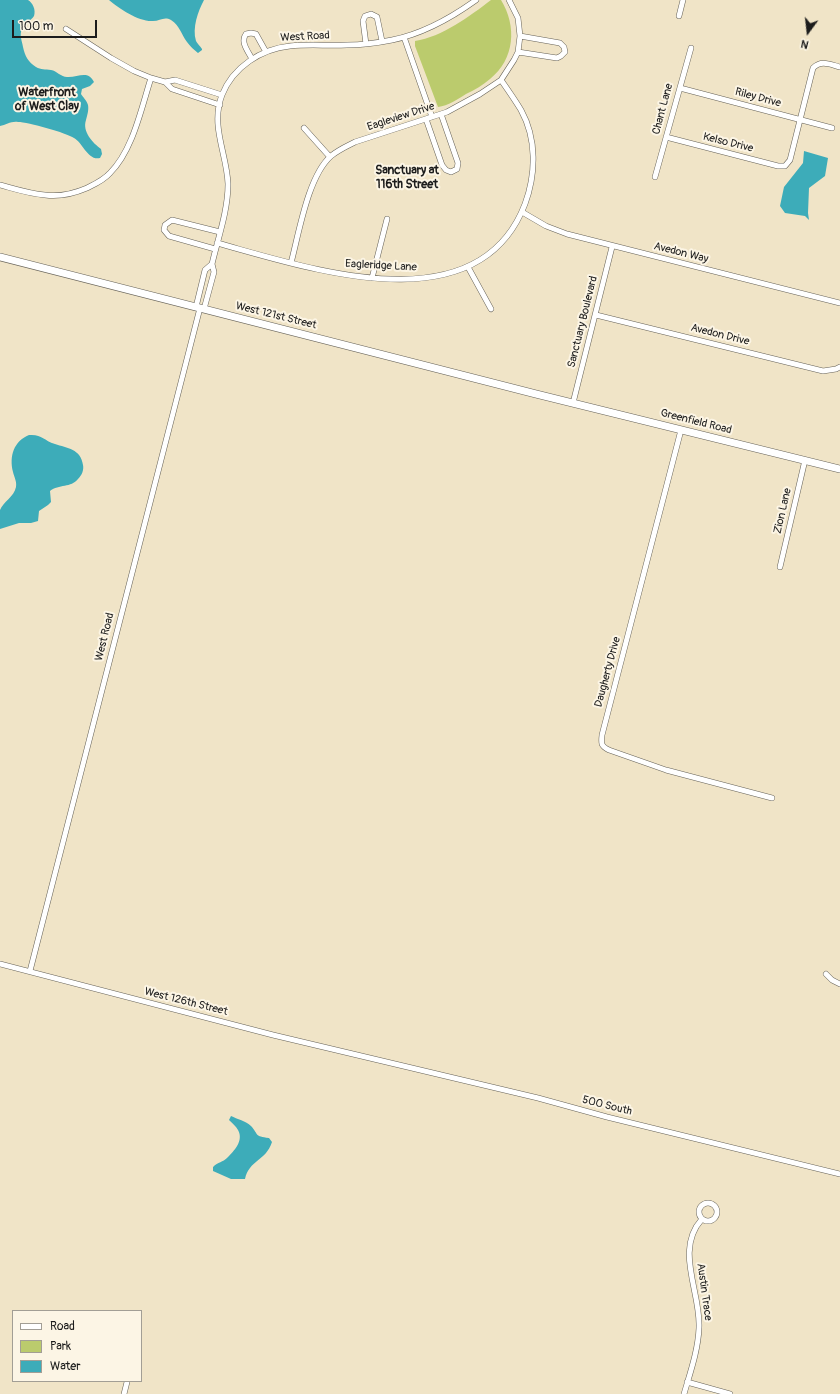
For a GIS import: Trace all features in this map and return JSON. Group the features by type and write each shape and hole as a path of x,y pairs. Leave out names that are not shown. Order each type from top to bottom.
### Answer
{"street":[{"name":"West Road","path":"30,971 200,308 214,272 212,264 226,208 228,183 218,126 222,95 234,74 252,59 266,52 291,46 366,44 404,37 445,20 476,0"},
{"name":"Eagleview Drive","path":"291,263 313,184 320,169 330,157 342,148 355,142 447,112 480,94 501,80 518,52 520,36 518,18 509,0"},
{"path":"679,16 683,0"},
{"path":"366,44 363,21 365,16 371,14 377,18 382,42"},
{"path":"66,29 123,65 151,78 165,82 175,80 222,95"},
{"path":"252,59 244,42 246,34 251,32 256,34 266,52"},
{"path":"518,52 557,58 565,52 564,46 560,43 520,36"},
{"path":"404,37 432,117"},
{"name":"Chant Lane","path":"655,177 691,48"},
{"path":"800,120 813,68 822,62 840,66"},
{"path":"0,185 34,194 53,196 72,193 100,180 109,174 125,154 151,78"},
{"name":"Eagleridge Lane","path":"217,243 291,263 350,276 372,278 430,278 468,267 489,254 508,234 522,212 531,185 533,150 531,135 521,110 501,80"},
{"path":"165,82 172,89 220,105"},
{"name":"Riley Drive","path":"680,88 832,128"},
{"path":"426,119 442,165 446,170 451,172 457,169 458,163 441,114"},
{"name":"Kelso Drive","path":"666,137 778,166 785,166 790,160 800,120"},
{"path":"304,128 330,157"},
{"name":"Avedon Way","path":"522,212 556,231 612,247 840,302"},
{"path":"372,278 387,219"},
{"path":"215,249 169,236 164,230 165,225 172,220 220,232"},
{"name":"Sanctuary Boulevard","path":"573,403 612,247"},
{"name":"West 121st Street","path":"0,257 547,396"},
{"name":"West Road","path":"200,308 205,270 212,264"},
{"path":"468,267 491,309"},
{"name":"Avedon Drive","path":"596,315 823,370 836,369 840,367"},
{"name":"Greenfield Road","path":"547,396 840,469"},
{"name":"Daugherty Drive","path":"681,430 601,743 604,748 666,770 772,798"},
{"name":"Zion Lane","path":"780,567 805,460"},
{"name":"West 126th Street","path":"0,964 273,1035 368,1057"},
{"path":"826,974 832,980 840,984"},
{"name":"500 South","path":"368,1057 840,1174"},
{"name":"Austin Trace","path":"684,1394 696,1348 699,1321 689,1252 692,1232 702,1219"},
{"path":"124,1394 127,1382"},
{"path":"687,1382 730,1394"}],"green space":[{"path":"491,0 501,0 510,20 511,42 505,62 490,79 482,85 453,102 438,107 415,46 415,41 435,35 455,25"}],"water":[{"path":"0,0 28,0 33,5 35,11 34,16 24,25 21,40 27,58 33,65 41,69 53,71 65,77 85,75 92,78 94,82 90,86 82,89 81,94 88,105 85,124 87,133 95,144 101,149 102,154 100,158 92,157 74,138 56,131 18,122 0,126"},
{"path":"109,0 204,0 195,25 196,41 202,50 198,53 192,48 171,20 166,18 148,21 124,11"},
{"path":"804,151 828,158 825,176 809,188 809,220 805,216 785,213 780,206 784,187 803,163"},
{"path":"29,435 40,436 76,452 82,460 83,467 81,476 72,484 57,487 50,491 51,502 39,511 38,521 31,523 19,523 0,529 0,510 3,504 13,494 16,487 12,466 12,455 16,445"},
{"path":"231,1116 247,1123 257,1135 269,1138 272,1142 266,1153 250,1168 245,1179 231,1179 213,1171 213,1167 227,1158 239,1142 240,1134 229,1120"}],"district":[{"name":"Waterfront of West Clay","path":"47,100"},
{"name":"Sanctuary at 116th Street","path":"407,178"}]}
